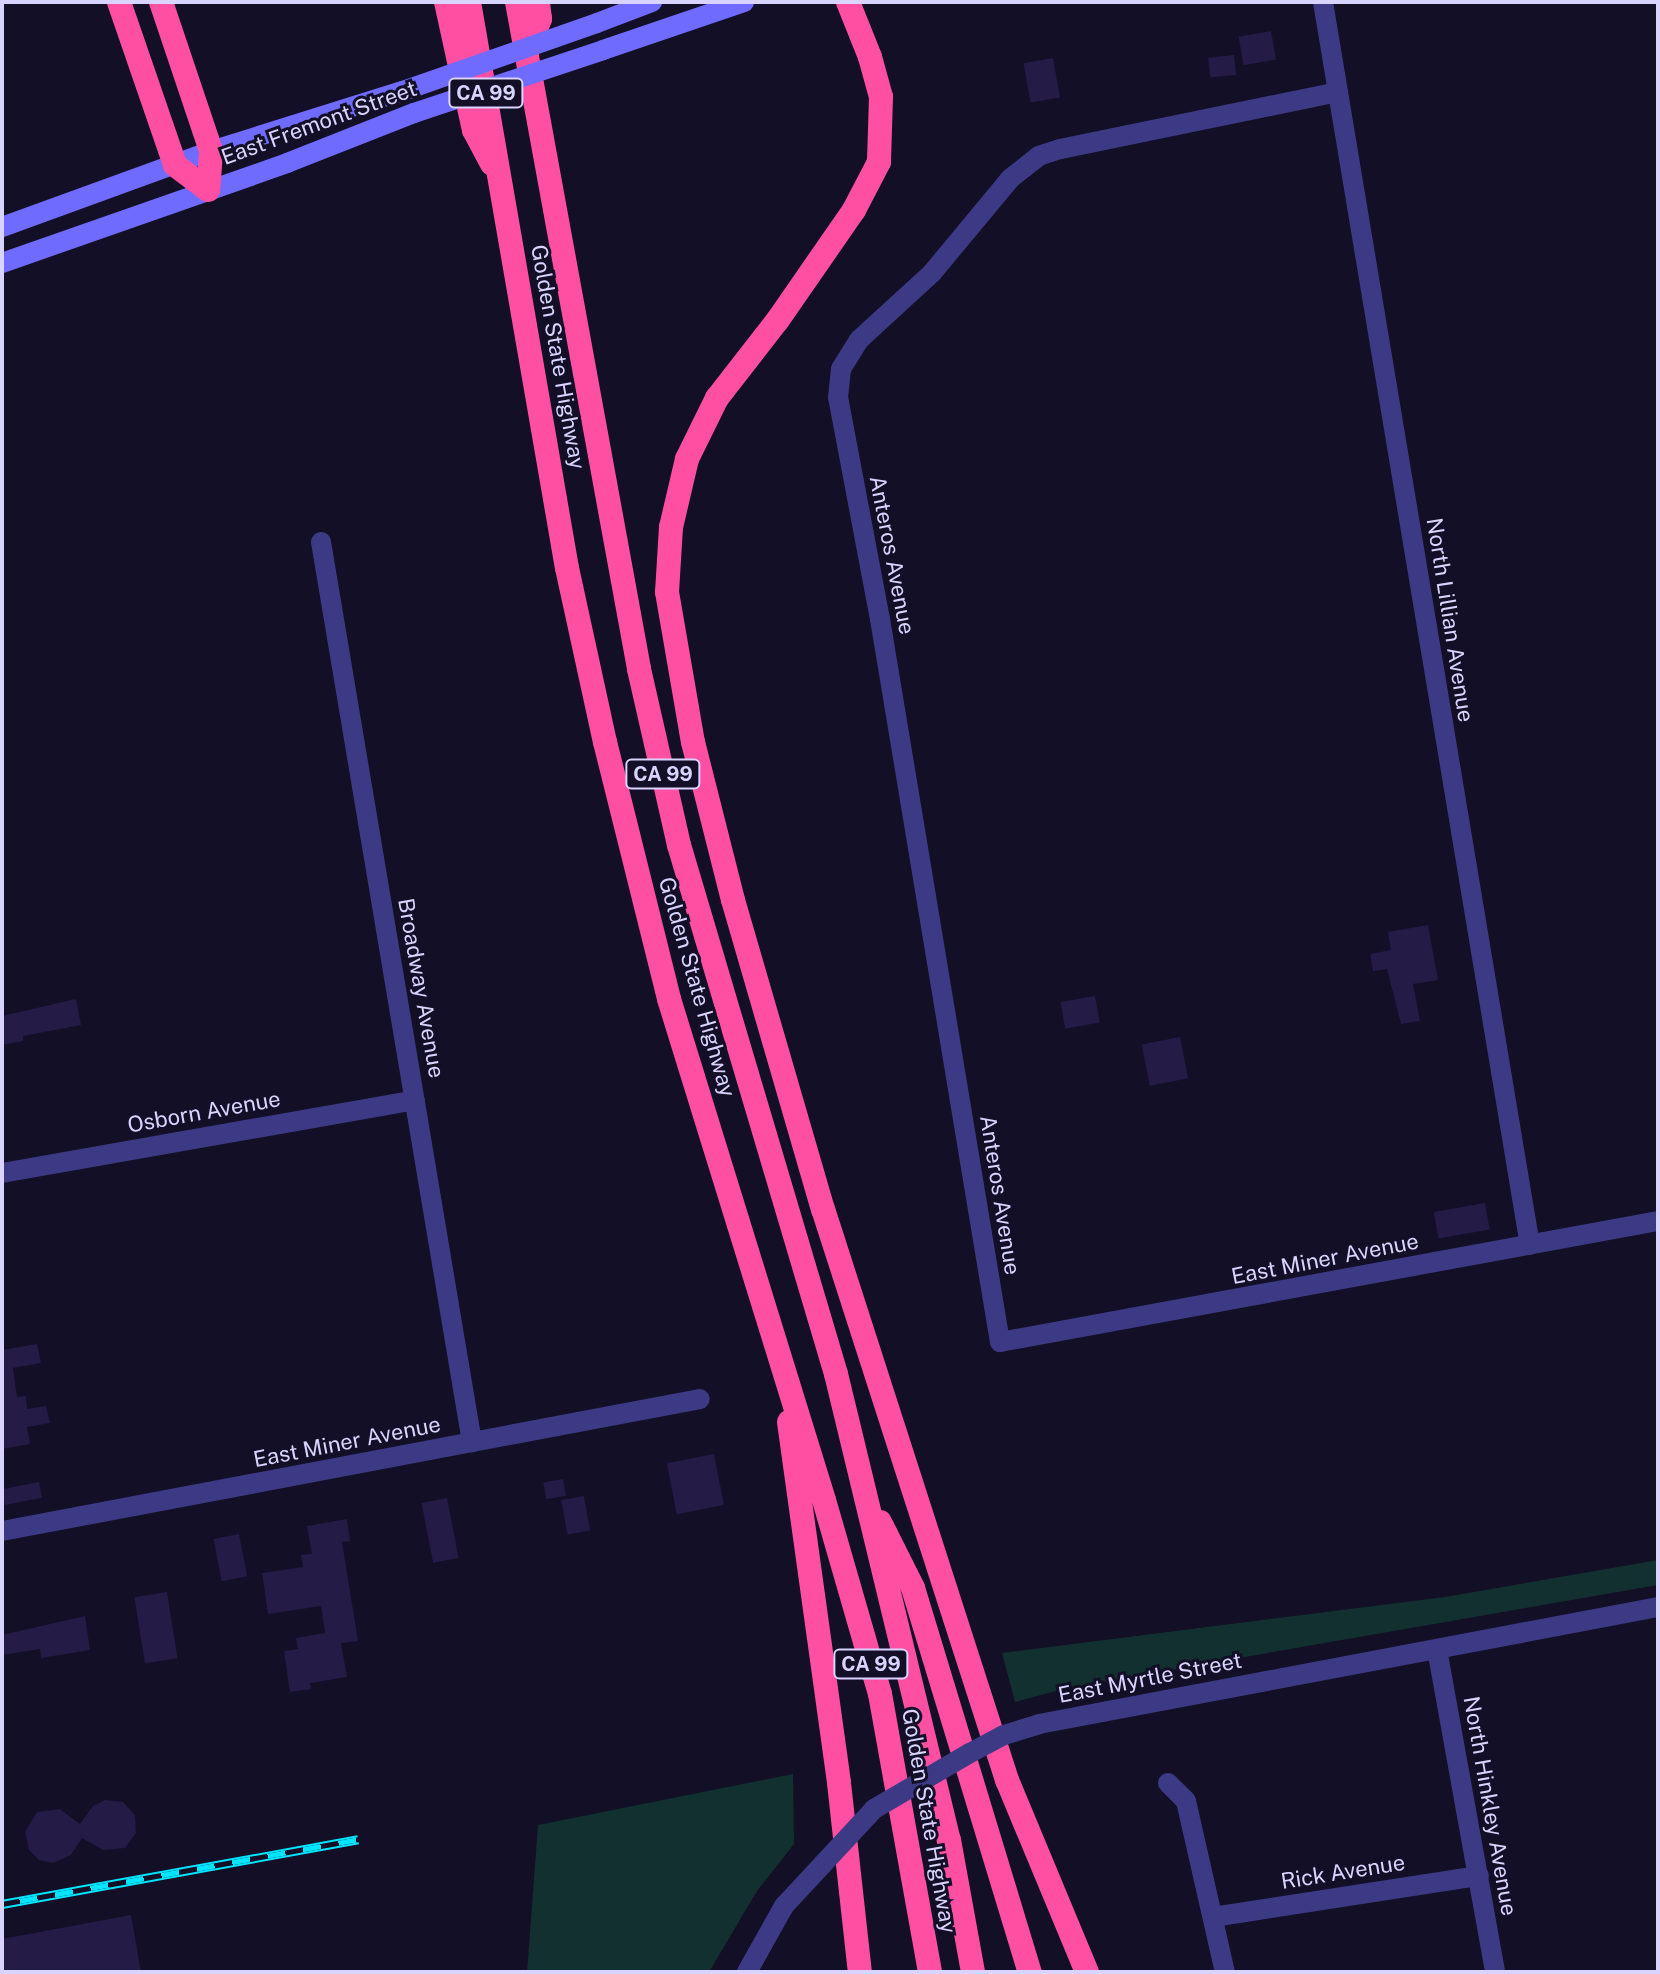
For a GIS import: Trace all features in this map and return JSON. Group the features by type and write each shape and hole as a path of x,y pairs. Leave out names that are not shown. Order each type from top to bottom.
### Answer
{"highway":[{"path":"119,2 175,165 208,190"},
{"path":"161,2 211,151 208,190"},
{"path":"446,2 474,130 503,184"},
{"name":"Golden State Highway","path":"469,2 503,184 567,568 621,811 669,999 880,1694 930,1972"},
{"name":"Golden State Highway","path":"517,2 639,669 679,845 836,1374 859,1480 949,1840 973,1972"},
{"path":"526,54 540,19 538,2"},
{"path":"848,2 870,57 881,97 879,162 854,210 777,321 717,398 687,459 671,527 667,592 693,742 733,900 823,1209 1007,1780 1087,1972"},
{"path":"782,1364 799,1508 839,1783 860,1972"},
{"path":"859,1480 913,1588 1030,1972"}],"main road":[{"name":"East Fremont Street","path":"2,227 211,151 403,91 652,2"},
{"name":"East Fremont Street","path":"2,263 414,113 744,2"}],"street":[{"name":"North Lillian Avenue","path":"1323,2 1530,1245"},
{"name":"Anteros Avenue","path":"1000,1342 880,619 838,397 841,369 859,340 932,273 1010,179 1039,156 1060,149 1338,92"},
{"name":"Broadway Avenue","path":"321,542 472,1442"},
{"name":"Osborn Avenue","path":"2,1173 415,1100"},
{"name":"East Miner Avenue","path":"1000,1342 1658,1221"},
{"name":"East Miner Avenue","path":"2,1531 700,1399"},
{"name":"East Myrtle Street","path":"747,1972 784,1906 874,1809 993,1741 1039,1724 1658,1607"},
{"name":"North Hinkley Avenue","path":"1437,1649 1495,1972"},
{"path":"1168,1783 1186,1801 1225,1972"},
{"name":"Rick Avenue","path":"1213,1917 1479,1876"}],"green space":[{"path":"1658,1560 1658,1585 1067,1688 1015,1702 1002,1653 1445,1597"},
{"path":"793,1774 794,1844 757,1891 709,1972 527,1972 538,1825"}],"building":[{"path":"1271,31 1276,60 1244,65 1239,37"},
{"path":"1234,55 1236,75 1210,78 1208,58"},
{"path":"1053,58 1060,97 1030,103 1023,63"},
{"path":"1428,925 1438,980 1413,984 1420,1021 1401,1024 1387,969 1373,971 1370,954 1391,950 1388,932"},
{"path":"1095,996 1100,1023 1065,1029 1061,1002"},
{"path":"76,999 81,1025 23,1036 23,1041 2,1045 2,1016"},
{"path":"1180,1037 1188,1078 1150,1086 1142,1044"},
{"path":"1485,1203 1490,1230 1438,1239 1434,1212"},
{"path":"37,1344 41,1363 13,1368 17,1397 26,1396 27,1409 46,1406 50,1423 27,1427 30,1444 2,1449 2,1350"},
{"path":"714,1454 724,1505 677,1514 667,1463"},
{"path":"563,1479 566,1496 546,1499 543,1482"},
{"path":"39,1482 42,1498 5,1505 2,1489"},
{"path":"584,1496 590,1530 567,1534 561,1500"},
{"path":"447,1498 459,1558 433,1563 421,1503"},
{"path":"347,1519 350,1541 342,1542 358,1641 341,1643 347,1677 310,1683 311,1689 290,1692 284,1651 298,1649 296,1638 325,1633 321,1606 268,1614 262,1573 303,1567 301,1555 312,1554 307,1526"},
{"path":"239,1534 247,1576 222,1581 213,1539"},
{"path":"167,1592 177,1658 145,1663 134,1597"},
{"path":"85,1616 90,1650 41,1658 40,1649 2,1655 2,1635"},
{"path":"105,1800 123,1802 135,1815 136,1833 125,1848 103,1850 82,1838 71,1855 53,1863 39,1860 29,1850 25,1832 37,1812 60,1809 80,1824 93,1806"},
{"path":"131,1915 141,1972 2,1972 2,1939"}],"railway":[{"path":"2,1904 358,1839"}]}
